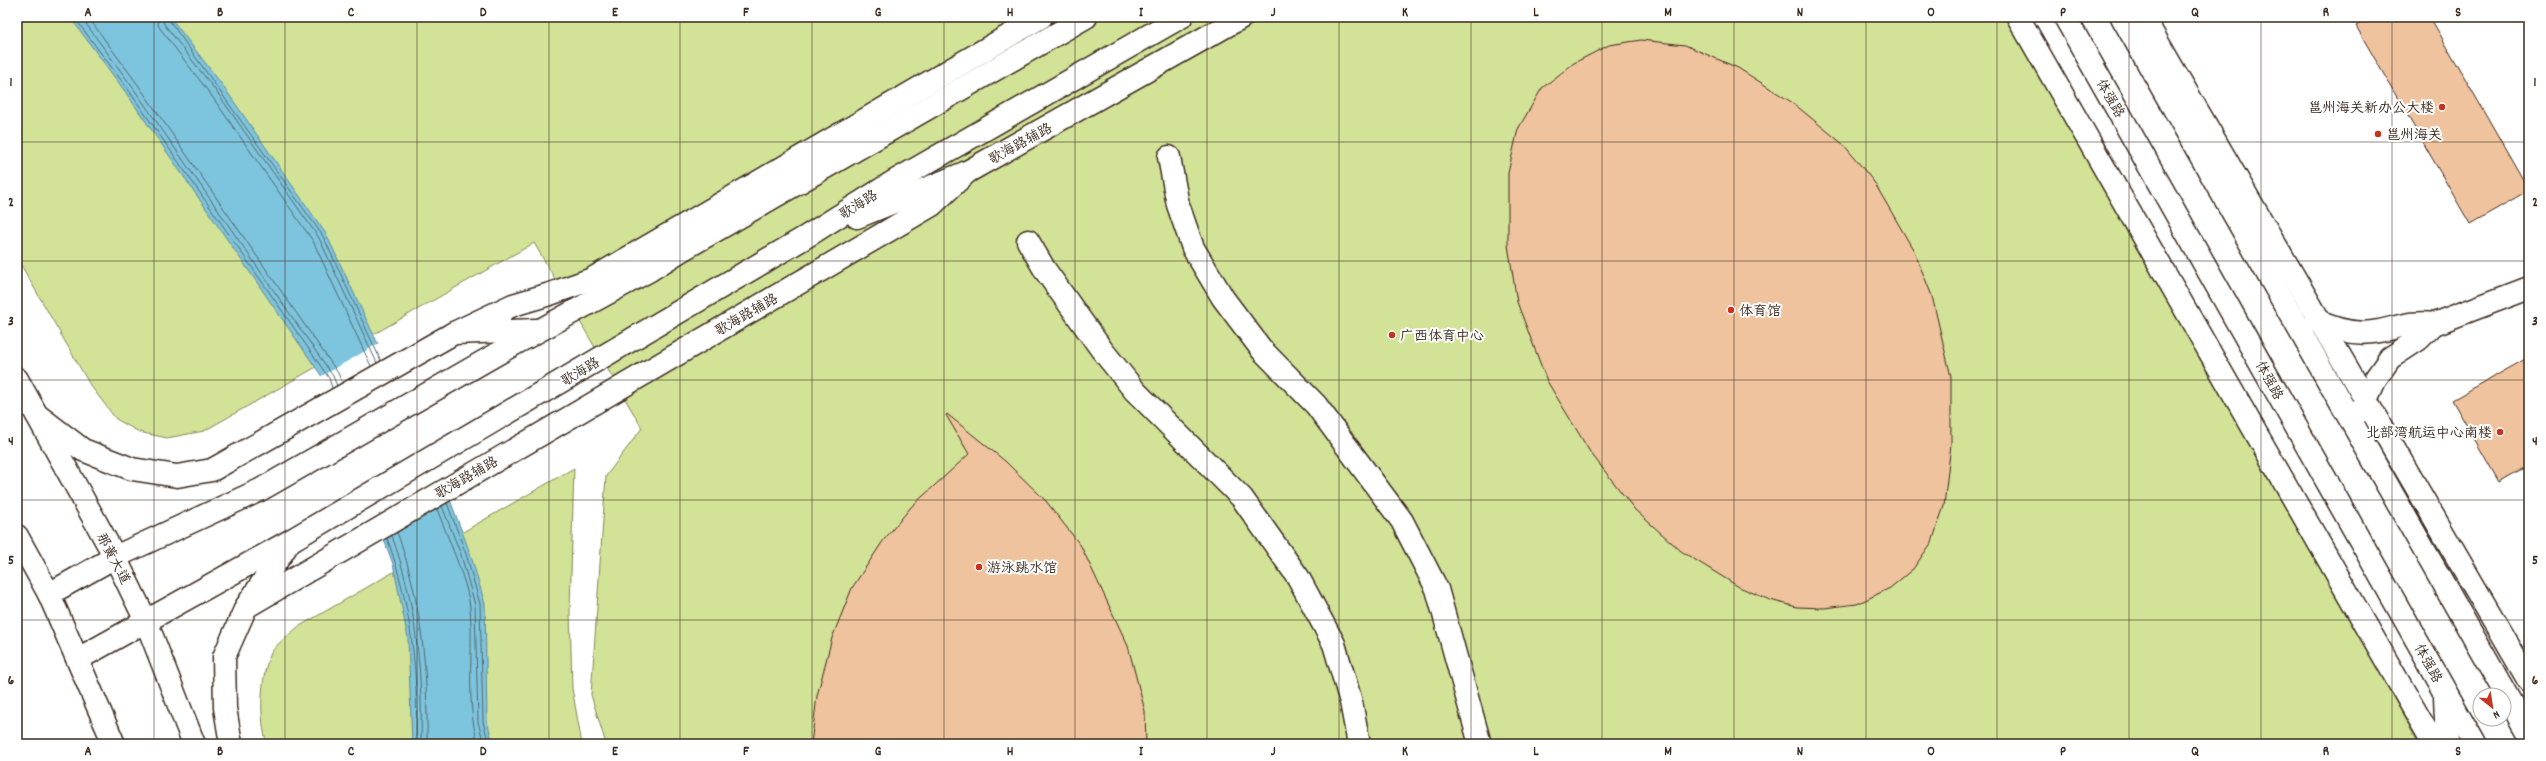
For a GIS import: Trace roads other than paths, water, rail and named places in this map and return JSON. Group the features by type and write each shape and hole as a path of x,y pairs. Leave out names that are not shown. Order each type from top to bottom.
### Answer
{"main road":[{"path":"49,594 114,557 260,490 500,331 513,305 592,279 1041,17"},
{"path":"37,415 83,450 132,469 177,476 212,470 454,333 542,330 650,270 680,251 1086,17"},
{"name":"歌海路","path":"78,659 290,541 804,238 893,182 1180,17"},
{"name":"歌海路辅路","path":"246,607 306,569 555,426 932,205 967,172 1242,17"},
{"path":"2018,17 2434,744"},
{"name":"体强路","path":"2064,17 2475,744"},
{"path":"2122,17 2529,735"},
{"path":"2143,17 2364,401 2529,682"},
{"path":"1169,157 1178,205 1193,248 1223,298 1262,350 1316,405 1402,520 1437,589 1480,744"},
{"path":"804,238 967,172"},
{"path":"1028,241 1053,282 1102,350 1136,391 1242,498 1298,577 1334,644 1351,702 1359,744"},
{"path":"2358,433 2364,401 2390,358 2419,339 2434,324 2529,288"},
{"path":"2283,302 2319,322 2346,332 2363,333 2416,322 2434,324"},
{"name":"那黄大道","path":"17,379 114,557 146,621 194,744"},
{"path":"17,536 49,594 114,744"},
{"path":"231,744 225,708 224,657 246,607 290,541"},
{"path":"2445,691 2447,744"},
{"path":"104,721 107,744"}],"water":[{"path":"70,17 170,17 223,86 326,234 444,484 470,553 485,604 487,721 493,744 412,744 408,638 393,564 325,381 124,90"}],"place":[{"name":"邕州海关新办公大楼","path":"2442,107"},
{"name":"邕州海关","path":"2378,134"},
{"name":"体育馆","path":"1731,310"},
{"name":"广西体育中心","path":"1392,335"},
{"name":"北部湾航运中心南楼","path":"2500,432"},
{"name":"游泳跳水馆","path":"979,567"}]}
